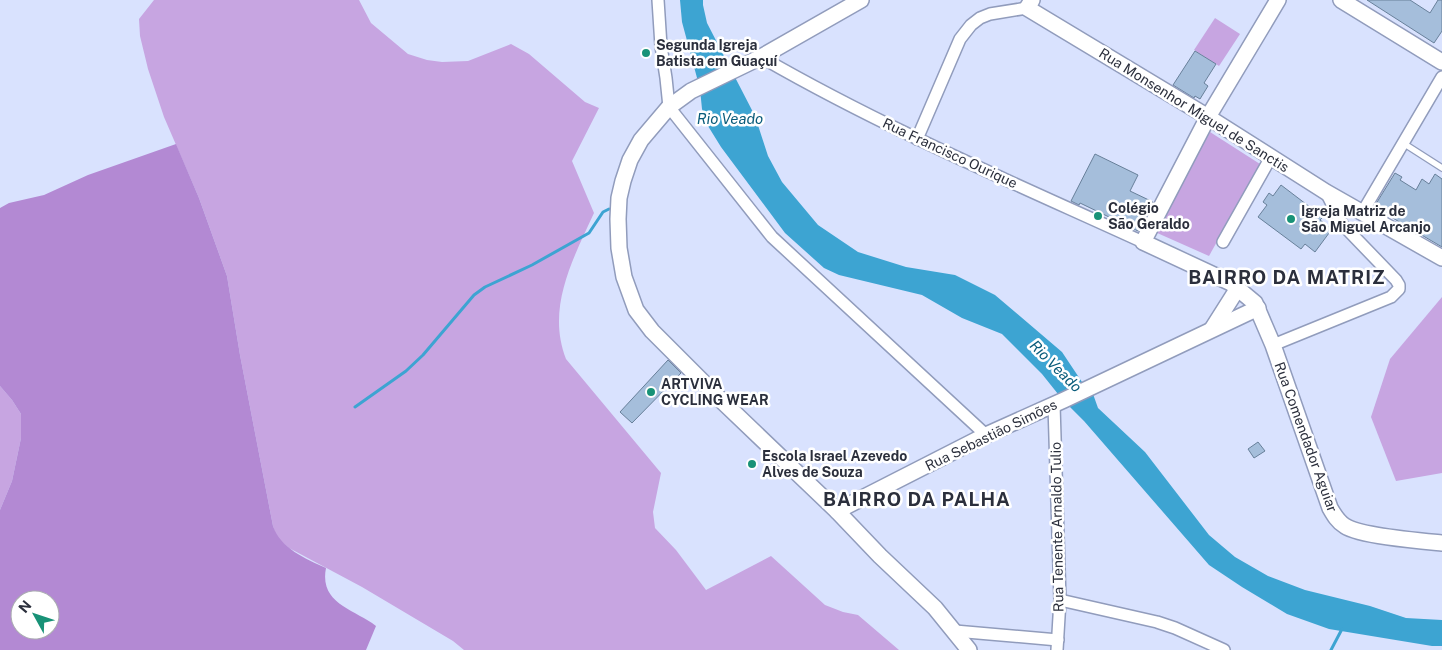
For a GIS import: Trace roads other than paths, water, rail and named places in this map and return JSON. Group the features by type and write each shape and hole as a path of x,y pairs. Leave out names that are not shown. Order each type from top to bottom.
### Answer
{"street":[{"path":"658,0 661,46 669,107 772,237 986,435"},
{"path":"861,0 761,58 691,91 669,107 641,140 630,160 619,198 619,248 624,277 636,310 652,331 935,608 969,650"},
{"path":"917,140 960,39 971,25 980,18 990,14 1031,7 1043,0"},
{"path":"1258,308 1251,299 1225,279 1143,242 1204,115 1266,0"},
{"path":"1204,115 1278,0"},
{"path":"1341,0 1442,62"},
{"name":"Rua Monsenhor Miguel de Sanctis","path":"1031,7 1326,192 1442,258"},
{"name":"Rua Francisco Ourique","path":"761,58 803,82 917,140 1143,242"},
{"path":"1362,213 1442,76"},
{"path":"1222,242 1271,157"},
{"path":"1273,345 1391,297 1399,289 1396,280 1342,224 1326,192"},
{"path":"1212,329 1238,288"},
{"name":"Rua Sebastião Simões","path":"837,511 986,435 1059,403 1258,308"},
{"name":"Rua Comendador Aguiar","path":"1258,308 1273,345 1318,476 1330,508 1337,520 1345,527 1360,532 1442,543"},
{"name":"Rua Tenente Arnaldo Tulio","path":"1058,645 1060,600 1059,403"},
{"path":"1060,600 1157,622 1224,650"},
{"path":"955,631 1058,645"}],"lane":[{"path":"1403,143 1442,168"}],"water":[{"name":"Rio Veado","path":"680,0 703,0 707,23 755,116 768,156 782,182 818,225 858,252 906,267 955,275 995,295 1062,352 1082,382 1058,394 1042,374 1002,334 962,318 922,295 839,275 824,268 785,233 721,147 708,126 702,109 700,89 682,22"},
{"path":"1093,394 1098,408 1145,452 1209,535 1235,557 1268,576 1305,590 1370,606 1406,618 1442,620 1442,646 1329,629 1287,614 1209,565 1069,406"}],"waterway":[{"path":"355,407 406,371 423,355 474,295 485,287 532,265 589,233 603,212 609,209"},
{"path":"1331,650 1342,629"}],"place":[{"name":"Segunda Igreja Batista em Guaçuí","path":"646,53"},
{"name":"Colégio São Geraldo","path":"1098,216"},
{"name":"Igreja Matriz de São Miguel Arcanjo","path":"1291,219"},
{"name":"ARTVIVA CYCLING WEAR","path":"651,392"},
{"name":"Escola Israel Azevedo Alves de Souza","path":"752,464"}],"district":[{"name":"BAIRRO DA MATRIZ","path":"1287,277"},
{"name":"BAIRRO DA PALHA","path":"917,499"}]}
